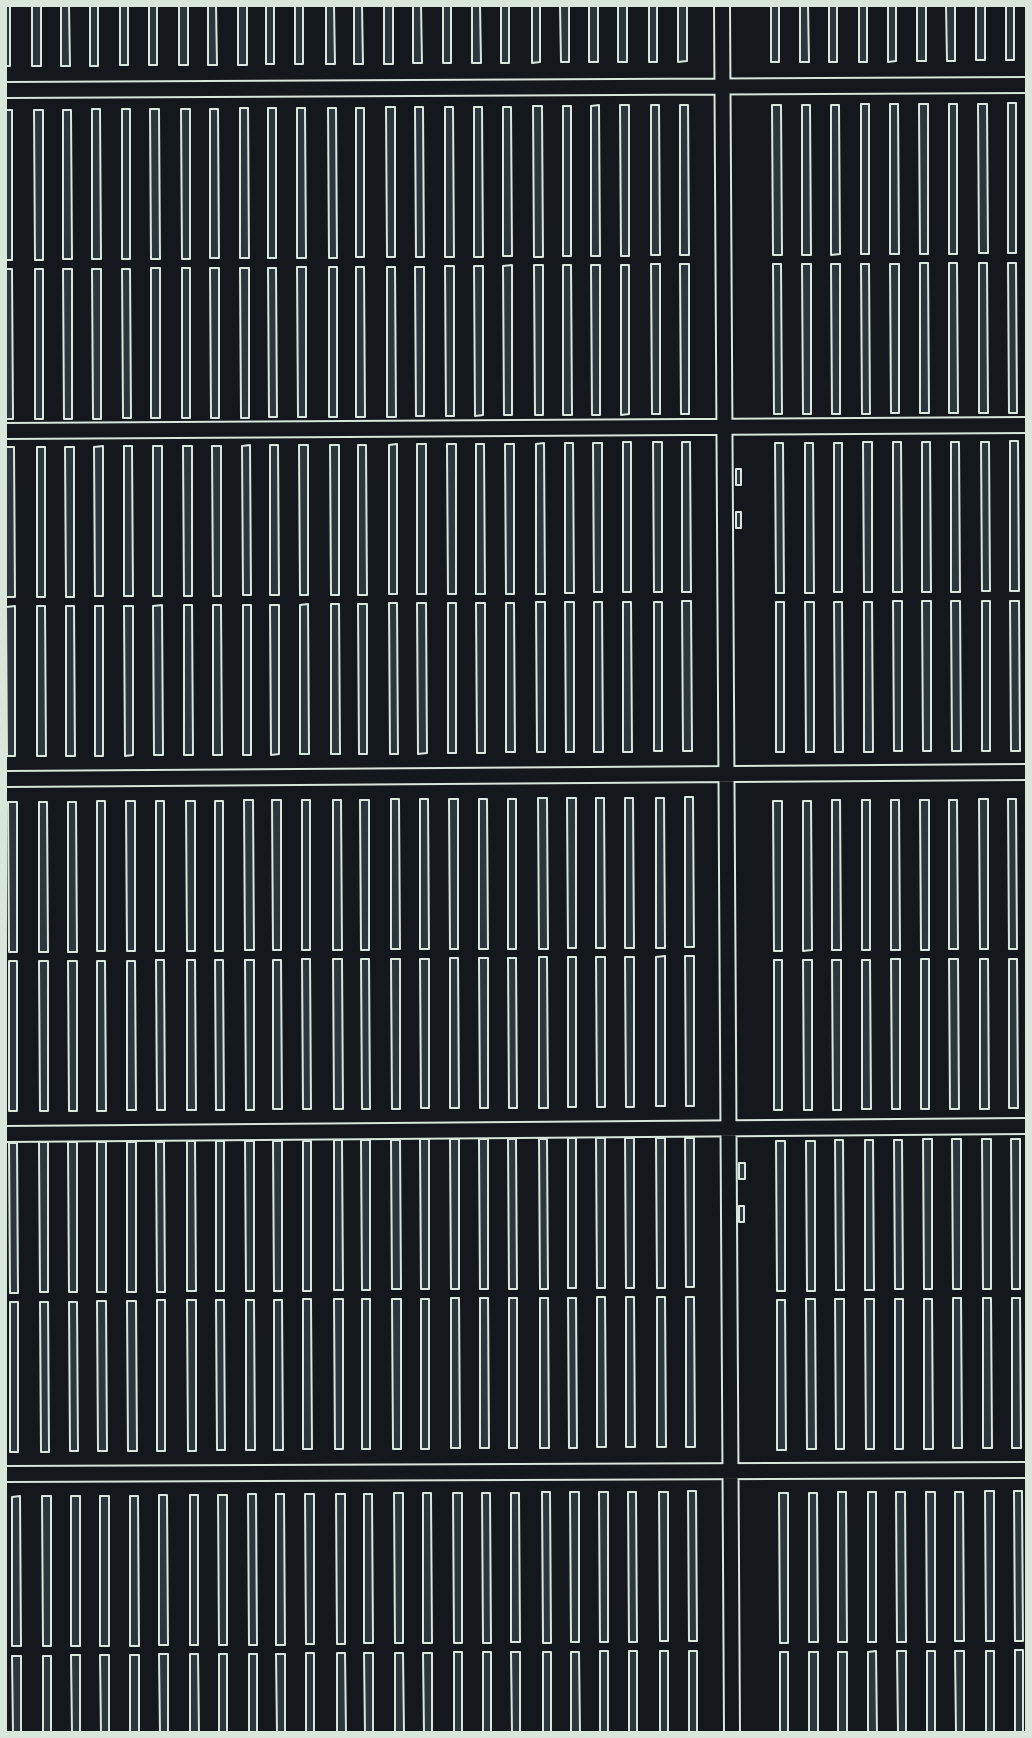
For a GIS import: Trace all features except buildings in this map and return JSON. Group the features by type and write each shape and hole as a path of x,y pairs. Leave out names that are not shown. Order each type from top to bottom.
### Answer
{"lane":[{"path":"722,5 732,1733"},
{"path":"5,90 1027,85"},
{"path":"5,431 1027,425"},
{"path":"5,779 1027,772"},
{"path":"5,1134 1027,1126"},
{"path":"5,1474 1027,1469"}]}
